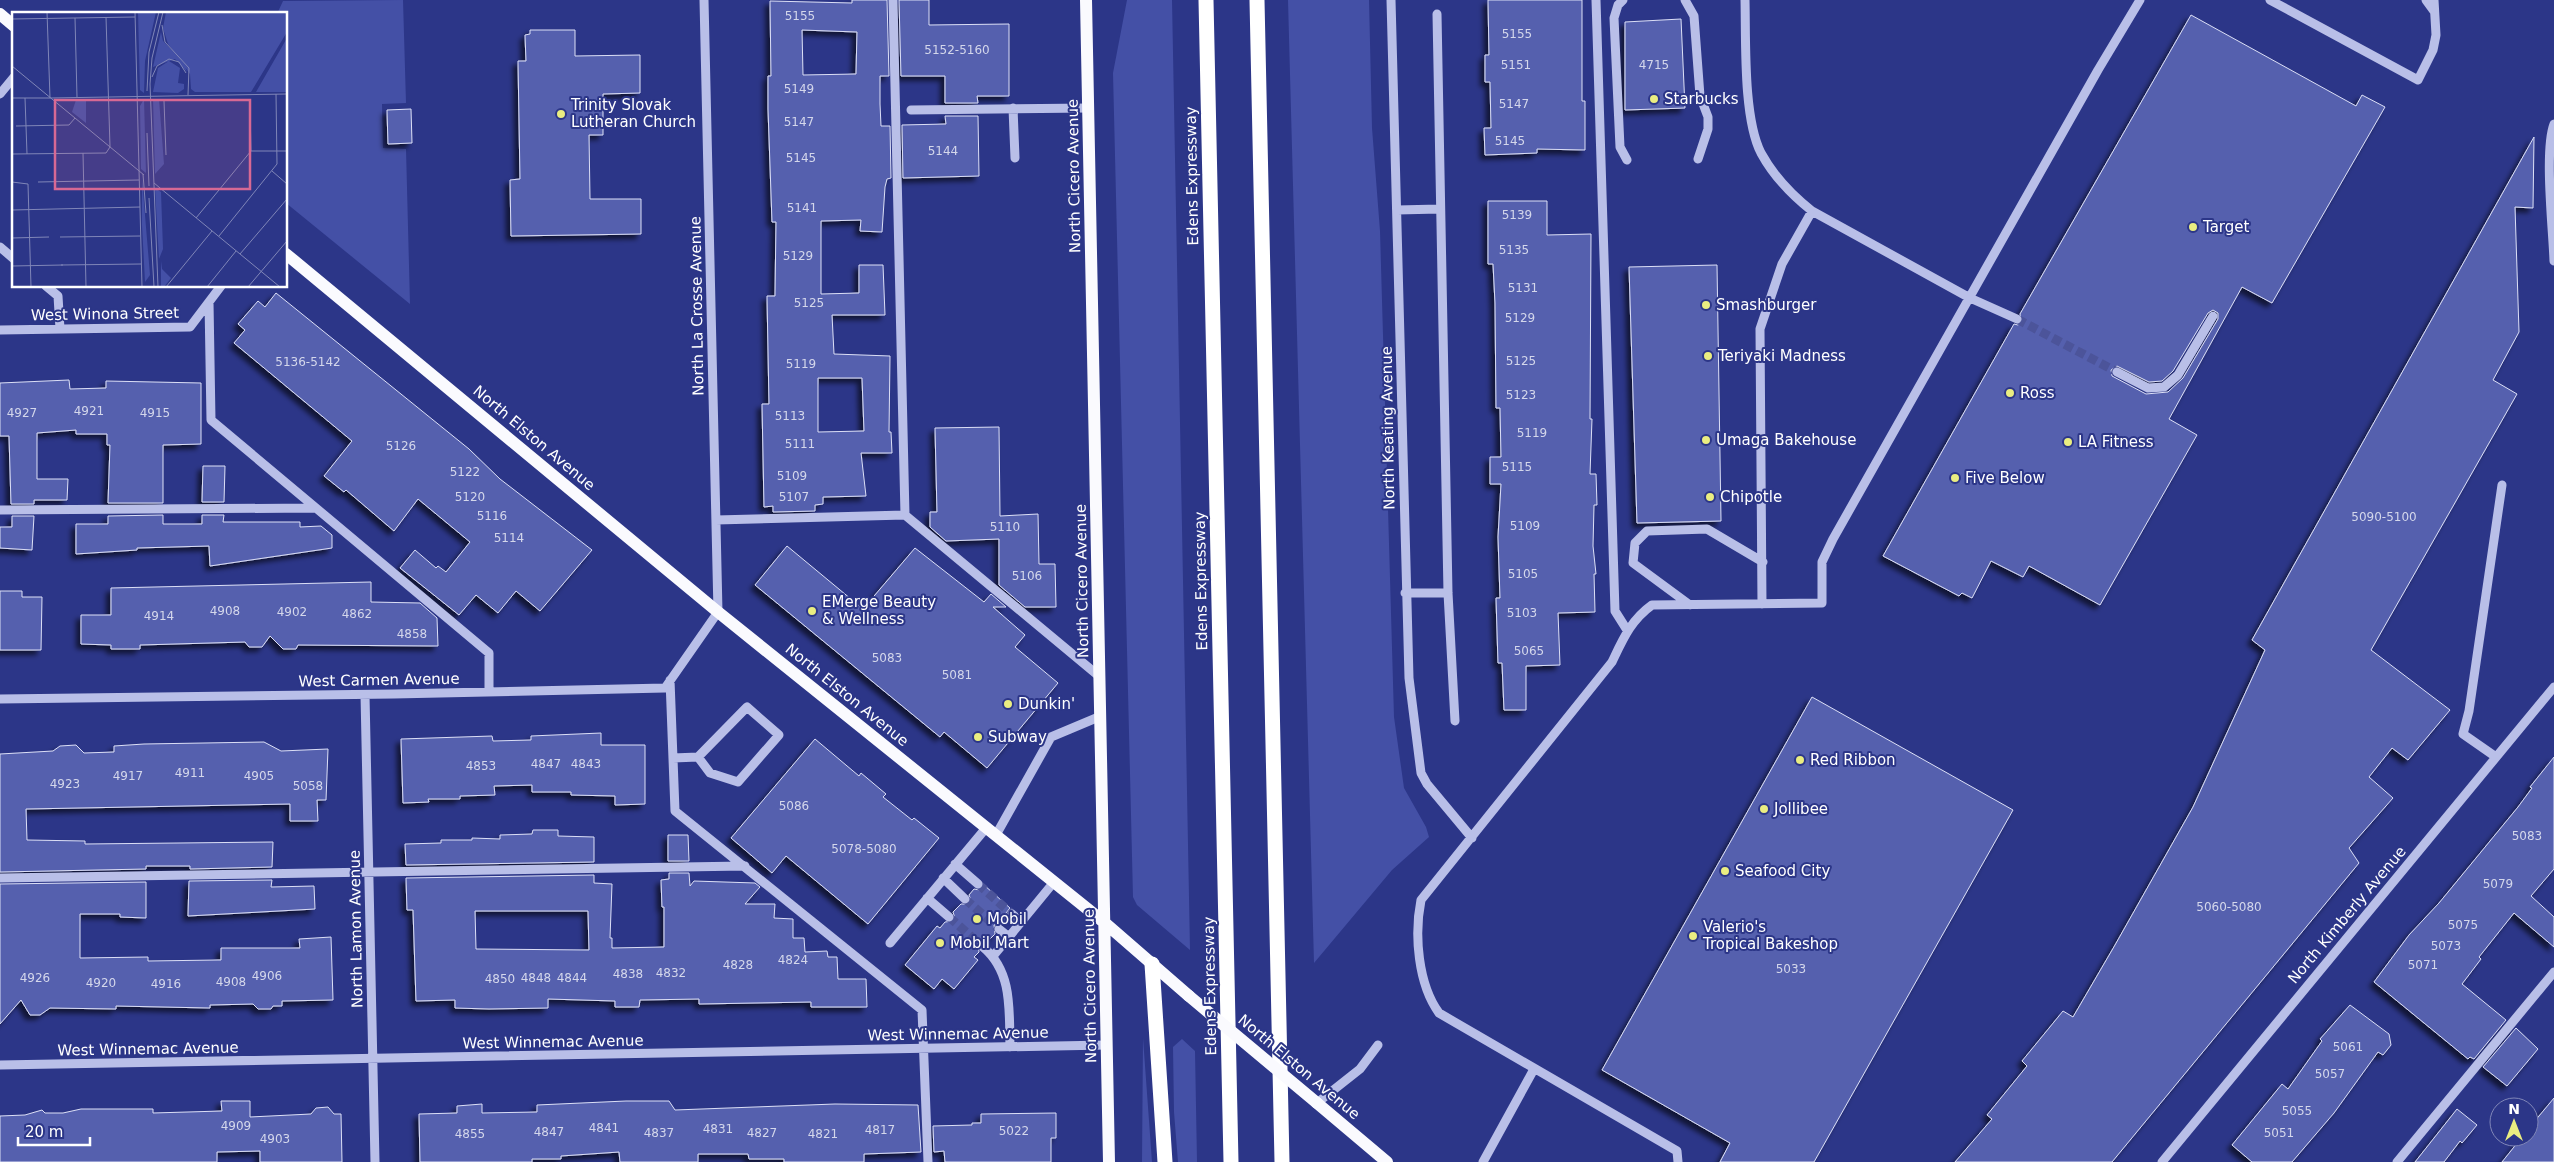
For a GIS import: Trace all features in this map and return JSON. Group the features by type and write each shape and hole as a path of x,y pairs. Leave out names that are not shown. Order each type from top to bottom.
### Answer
{"highway":[{"name":"Edens Expressway","path":"1206,0 1231,1162"},
{"path":"1257,0 1282,1162"},
{"path":"1152,964 1165,1162"}],"main road":[{"name":"North Cicero Avenue","path":"1086,0 1105,923 1108,1162"},
{"path":"0,14 12,24"},
{"name":"North Elston Avenue","path":"288,256 718,612 1105,923 1387,1162"}],"street":[{"name":"North La Crosse Avenue","path":"704,0 718,612"},
{"path":"893,0 905,515"},
{"name":"North Keating Avenue","path":"1391,0 1405,593 1409,678 1422,773 1428,784 1472,838"},
{"path":"1596,0 1615,611 1627,630"},
{"path":"1623,0 1618,5 1614,18 1620,147 1627,160"},
{"path":"1685,0 1694,16 1700,96 1708,117 1708,129 1698,159"},
{"path":"1745,0 1746,81 1753,125 1761,152 1794,197 1812,211 1970,298 2017,319"},
{"path":"1678,1162 1677,1151 1439,1013 1432,1004 1423,978 1420,944 1422,900 1612,662 1627,630 1637,616 1652,605 1822,603 1822,562 1833,539 2098,70 2140,0"},
{"path":"2270,0 2418,80 2433,50 2436,35 2434,0"},
{"path":"2426,0 2434,11"},
{"path":"1437,14 1439,209 1448,593 1455,722"},
{"path":"0,94 12,79"},
{"path":"1013,108 1015,158"},
{"path":"911,110 1089,108"},
{"path":"2554,124 2551,131 2550,161 2554,261"},
{"path":"1397,210 1439,209"},
{"path":"1762,604 1760,329 1782,264 1812,211"},
{"path":"0,247 12,257"},
{"path":"48,288 58,296 60,329"},
{"name":"West Winona Street","path":"0,330 190,327 220,288"},
{"path":"209,302 211,420 489,653 489,692"},
{"path":"2116,372 2148,388 2164,387 2178,375 2213,316"},
{"path":"2496,757 2463,734 2469,711 2502,485"},
{"path":"0,510 315,508"},
{"path":"716,520 905,515 1100,677"},
{"path":"1690,605 1633,562 1634,543 1647,531 1706,529 1763,562"},
{"path":"1405,593 1448,593"},
{"path":"718,612 670,680 675,811 922,1010 928,1162"},
{"name":"West Carmen Avenue","path":"0,698 365,695 665,688 670,680"},
{"name":"North Kimberly Avenue","path":"2162,1162 2554,686"},
{"name":"North Lamon Avenue","path":"365,695 375,1162"},
{"path":"673,758 698,757 747,708 779,735 738,782 710,773 698,757"},
{"path":"890,943 955,864 991,831 1051,738 1101,716"},
{"path":"955,864 978,884"},
{"path":"0,878 745,866"},
{"path":"943,878 966,899"},
{"path":"994,955 1054,882"},
{"path":"927,898 949,917"},
{"path":"1012,914 1021,922"},
{"path":"999,928 1009,937"},
{"path":"983,946 994,955 1008,988 1010,1047"},
{"path":"2397,1162 2554,972"},
{"name":"West Winnemac Avenue","path":"0,1065 1107,1045"},
{"path":"1317,1103 1360,1069 1378,1045"},
{"path":"1484,1162 1534,1069"}],"shaded area":[{"path":"403,0 406,103 382,104 383,148 406,149 410,304 288,205 288,12 278,12 283,1"},
{"path":"1127,0 1172,0 1190,950 1137,905 1133,897 1113,73"},
{"path":"1288,0 1369,0 1372,128 1380,231 1394,717 1404,788 1426,827 1429,837 1392,870 1314,963"},
{"path":"1143,1038 1152,1162 1142,1162"},
{"path":"1182,1039 1195,1051 1197,1162 1178,1162 1174,1112 1173,1047"}],"building":[{"path":"852,0 887,0 889,76 880,76 880,104 881,126 890,126 891,178 887,179 885,187 882,232 860,231 861,220 821,221 821,294 859,293 859,265 883,265 885,315 832,315 834,354 890,356 889,432 891,432 892,453 861,453 866,496 823,497 823,504 815,505 815,511 773,512 773,506 764,507 762,404 769,404 767,296 775,296 776,222 772,222 768,109 768,76 771,76 770,1 852,3","holes":["802,30 857,32 856,74 803,75","818,378 862,378 864,431 818,432"]},
{"path":"899,0 929,0 929,25 1009,24 1009,96 977,96 978,103 945,103 945,76 901,76"},
{"path":"1488,0 1582,0 1582,101 1585,101 1585,150 1537,149 1537,153 1485,155 1484,128 1491,128 1490,82 1485,82 1485,55 1489,55"},
{"path":"2191,15 2356,106 2362,95 2385,107 2272,303 2242,287 2169,419 2197,435 2100,605 2029,566 2023,577 1991,561 1972,598 1962,593 1959,596 1883,556 2014,324 2018,325 2022,322 2020,314","holes":["2213,310 2218,313 2218,319 2183,378 2168,392 2146,394 2112,376 2111,370 2117,366 2149,382 2162,381 2173,371 2208,313"]},
{"path":"1681,19 1685,108 1625,110 1625,22"},
{"name":"Trinity Slovak Lutheran Church","path":"530,30 575,30 575,56 640,55 640,93 603,94 603,135 589,135 590,199 641,199 641,234 511,236 510,180 520,179 518,61 526,61 525,35 530,34"},
{"path":"411,109 412,143 388,144 387,110"},
{"path":"945,116 978,116 979,176 903,178 902,125 946,124"},
{"path":"2534,137 2533,208 2515,207 2519,332 2493,380 2517,394 2371,650 2450,710 2408,760 2392,748 2369,777 2393,798 2349,848 2359,863 2112,1162 1955,1162 1992,1119 1987,1115 2027,1066 2022,1061 2063,1011 2073,1017 2193,807 2265,650 2252,640"},
{"path":"1488,201 1547,201 1547,235 1591,234 1590,419 1592,419 1590,474 1596,474 1597,505 1594,505 1593,546 1596,574 1594,574 1595,612 1558,613 1560,665 1526,666 1526,710 1504,710 1502,663 1498,663 1496,598 1500,598 1498,537 1501,484 1490,484 1490,457 1501,457 1500,408 1496,408 1495,303 1493,264 1488,264"},
{"path":"1717,265 1721,521 1637,523 1629,267"},
{"path":"276,293 469,449 500,479 592,550 540,611 516,591 498,613 476,595 459,615 400,568 415,550 436,568 438,566 446,572 470,542 418,499 394,531 346,490 344,492 324,476 352,441 234,343 245,330 238,324 258,301 265,307"},
{"path":"69,380 70,389 106,388 106,381 201,383 201,444 163,445 163,503 108,503 110,445 107,445 107,434 76,434 76,430 37,433 37,479 68,479 67,500 34,500 34,504 11,504 9,436 0,436 0,383"},
{"path":"999,427 1000,516 1038,514 1039,564 1055,564 1056,607 1025,607 999,585 999,539 946,541 930,527 930,512 937,512 935,428"},
{"path":"203,466 225,466 224,502 202,502"},
{"path":"163,515 163,524 202,524 202,515 224,515 223,522 300,522 300,527 321,526 332,535 332,548 210,566 209,546 137,548 137,550 76,554 76,524 108,524 108,516"},
{"path":"12,516 34,516 32,550 0,548 0,527 12,527"},
{"path":"787,546 863,609 915,548 984,602 991,594 1006,607 993,607 1025,635 1015,647 1058,683 987,768 944,732 940,737 755,585"},
{"path":"371,582 371,602 420,603 437,618 438,646 298,645 296,649 283,649 270,636 262,647 249,647 245,642 140,645 140,649 111,649 111,645 81,644 81,615 111,615 111,588"},
{"path":"0,591 22,591 22,597 42,597 41,650 0,650"},
{"path":"1812,697 2013,810 1814,1162 1720,1162 1730,1143 1602,1070"},
{"path":"601,733 601,745 645,745 645,804 615,805 615,796 571,795 571,792 532,792 532,785 494,786 495,795 460,796 460,799 428,799 429,802 403,803 401,739 492,736 493,741 531,740 531,736"},
{"path":"815,739 859,776 861,773 886,794 883,797 939,838 868,924 786,856 772,873 731,838"},
{"path":"264,742 281,751 328,749 326,800 317,800 318,821 290,821 290,804 26,809 27,840 85,841 85,844 273,842 272,867 190,869 190,866 146,866 146,869 0,872 0,754 53,751 60,746 76,745 84,753 114,752 114,746 144,744"},
{"path":"2554,757 2554,869 2531,896 2554,917 2554,947 2514,913 2479,957 2481,959 2462,984 2506,1020 2474,1059 2470,1057 2468,1059 2374,982 2409,935 2439,903 2518,807 2532,788 2530,787"},
{"path":"533,830 558,830 558,836 594,837 594,862 406,865 405,844 441,843 441,840 472,840 472,838 500,839 500,835 532,834"},
{"path":"668,835 688,835 689,861 668,861"},
{"path":"669,873 689,873 690,886 694,881 755,883 760,887 745,904 775,904 774,918 793,919 793,938 804,938 805,952 827,951 828,957 837,957 838,979 866,979 867,1007 811,1007 811,1002 699,1004 699,999 640,1000 639,1007 615,1007 615,1001 548,999 548,1008 489,1009 455,1008 455,1000 416,1001 413,910 407,910 406,878 594,875 594,883 612,884 610,938 612,938 612,948 664,947 664,907 662,907 661,880 669,879","holes":["475,911 588,911 589,950 476,949"]},
{"path":"272,880 271,887 314,886 315,909 188,916 189,881"},
{"path":"146,882 146,918 120,917 120,914 80,914 80,958 148,957 148,961 221,960 221,948 300,948 299,939 331,937 333,1000 282,1001 282,1006 273,1006 271,1009 258,1009 253,1004 210,1005 210,1008 116,1006 116,1009 50,1008 40,1015 30,1015 21,1000 0,1024 0,884"},
{"path":"984,885 1010,908 1006,913 1008,919 1003,924 994,925 995,934 987,942 978,943 979,952 974,957 978,960 954,989 942,979 934,989 905,965 937,926 940,928 945,922 953,921 955,918 953,912 961,904 969,904 971,900 969,895 974,889 980,890"},
{"path":"2350,1005 2389,1034 2391,1045 2383,1055 2378,1052 2334,1113 2292,1162 2252,1162 2232,1145 2282,1084 2288,1089 2322,1041 2320,1039"},
{"path":"2516,1028 2538,1049 2507,1086 2483,1067"},
{"path":"2554,1098 2554,1162 2502,1162 2514,1147 2539,1147 2539,1116"},
{"path":"221,1101 250,1101 250,1117 311,1114 316,1108 328,1107 334,1114 341,1114 342,1162 260,1162 260,1151 217,1152 217,1162 0,1162 0,1116 25,1115 42,1110 45,1113 63,1113 81,1109 153,1109 153,1113 222,1111"},
{"path":"669,1101 675,1110 835,1104 918,1105 921,1152 864,1154 864,1162 784,1162 784,1159 749,1159 748,1154 698,1154 698,1162 620,1162 619,1152 561,1156 561,1159 532,1159 532,1162 420,1162 419,1114 457,1113 457,1106 482,1104 482,1113 537,1112 537,1105"},
{"path":"2457,1109 2477,1125 2462,1143 2460,1141 2444,1162 2415,1162"},
{"path":"1056,1113 1056,1138 1051,1138 1051,1162 945,1162 944,1151 934,1152 933,1126 981,1123 981,1114"}],"tunnel":[{"path":"2017,319 2117,372"},
{"path":"978,884 1012,914"},
{"path":"965,899 999,929"},
{"path":"949,917 983,947"}],"place":[{"name":"Starbucks","path":"1654,99"},
{"name":"Trinity Slovak Lutheran Church","path":"561,114"},
{"name":"Target","path":"2193,227"},
{"name":"Smashburger","path":"1706,305"},
{"name":"Teriyaki Madness","path":"1708,356"},
{"name":"Ross","path":"2010,393"},
{"name":"Umaga Bakehouse","path":"1706,440"},
{"name":"LA Fitness","path":"2068,442"},
{"name":"Five Below","path":"1955,478"},
{"name":"Chipotle","path":"1710,497"},
{"name":"EMerge Beauty & Wellness","path":"812,611"},
{"name":"Dunkin'","path":"1008,704"},
{"name":"Subway","path":"978,737"},
{"name":"Red Ribbon","path":"1800,760"},
{"name":"Jollibee","path":"1764,809"},
{"name":"Seafood City","path":"1725,871"},
{"name":"Mobil","path":"977,919"},
{"name":"Valerio's Tropical Bakeshop","path":"1693,936"},
{"name":"Mobil Mart","path":"940,943"}]}
